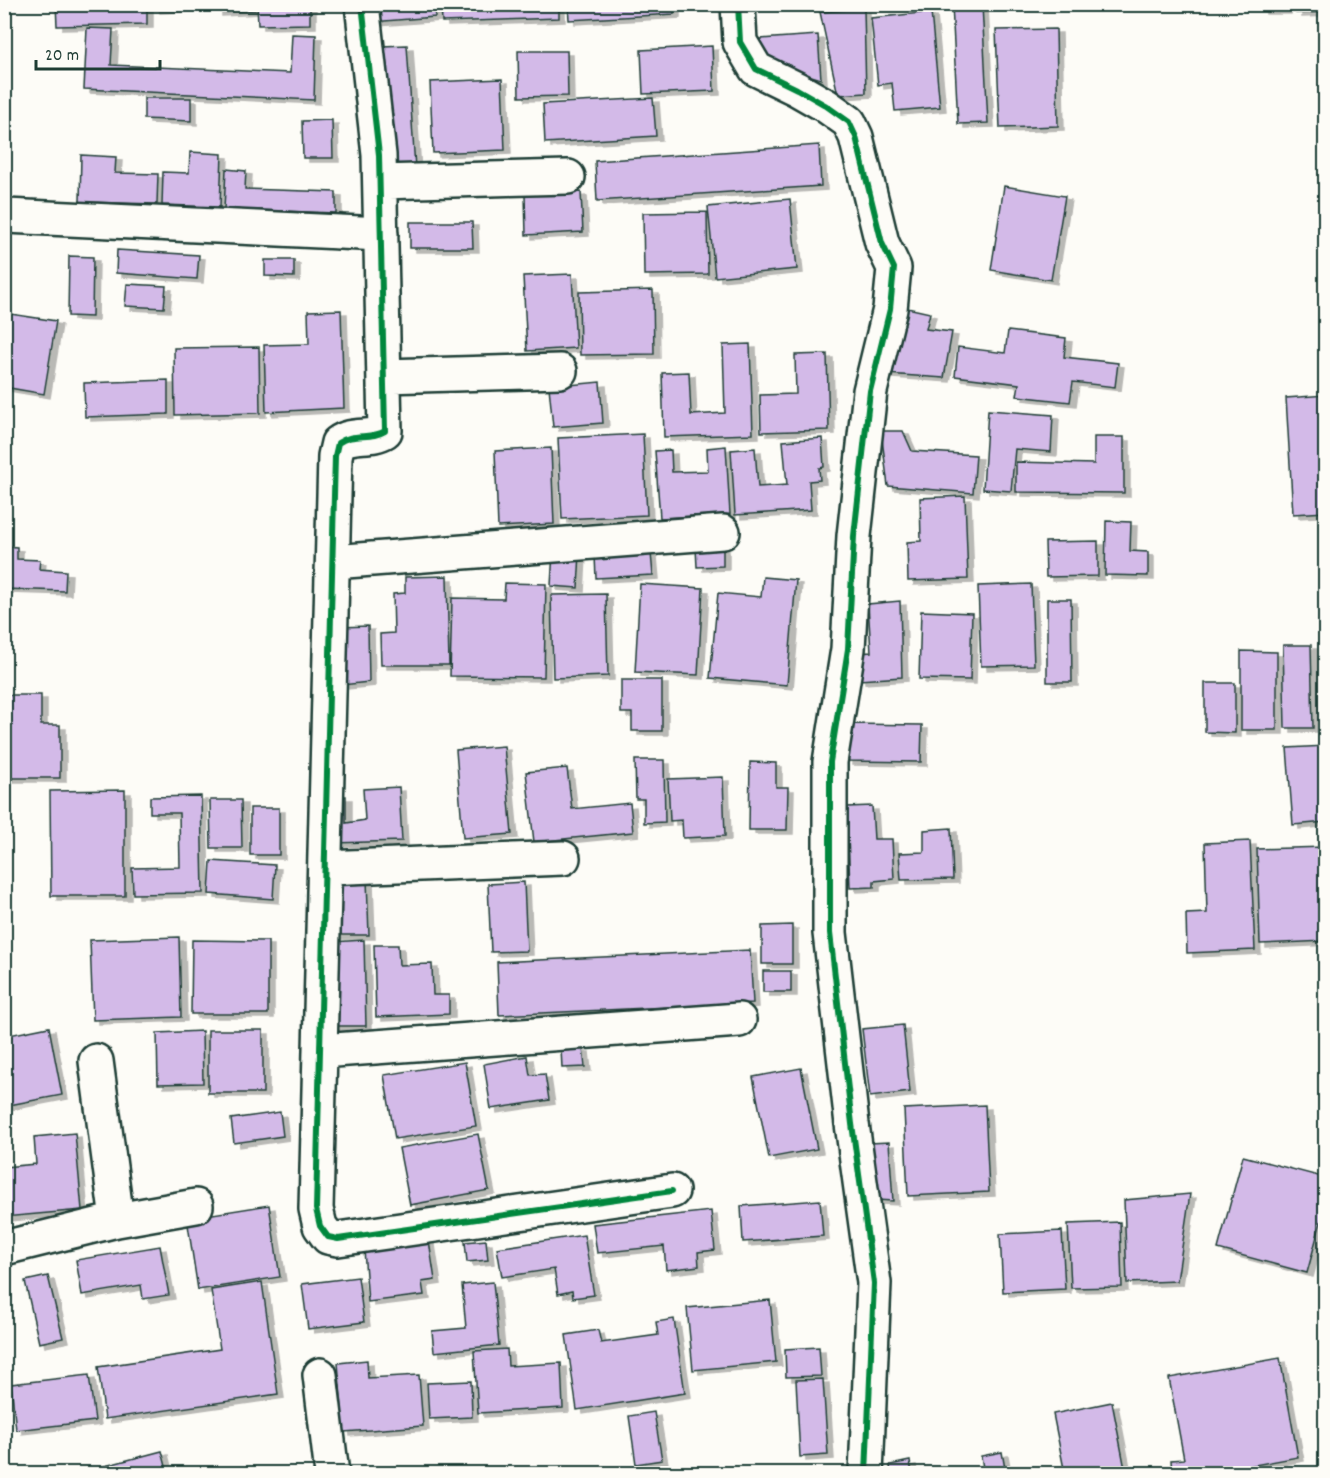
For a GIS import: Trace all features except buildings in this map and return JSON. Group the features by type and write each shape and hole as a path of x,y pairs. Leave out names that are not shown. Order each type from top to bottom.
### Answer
{"street":[{"path":"362,4 379,155 385,431 379,435 346,437 338,442 335,456 316,1209 320,1226 328,1238 338,1239 672,1191"},
{"path":"738,4 740,42 756,69 797,88 849,122 856,137 882,243 894,268 890,309 870,391 854,536 848,649 830,762 830,933 852,1124 874,1283 866,1473"},
{"path":"380,182 568,177"},
{"path":"6,216 381,234"},
{"path":"384,376 560,371"},
{"path":"333,562 723,532"},
{"path":"325,868 563,858"},
{"path":"321,1052 739,1020"},
{"path":"96,1061 117,1220"},
{"path":"4,1248 117,1220 196,1206"},
{"path":"320,1376 332,1473"}],"cycle path":[{"path":"362,4 379,155 385,431 380,434 344,440 338,443 335,456 316,1209 320,1226 328,1237 338,1239 672,1191"},
{"path":"738,4 740,42 756,69 797,89 849,122 856,137 882,243 894,268 890,309 870,391 854,536 848,649 830,762 830,933 852,1124 874,1283 866,1474"}]}
